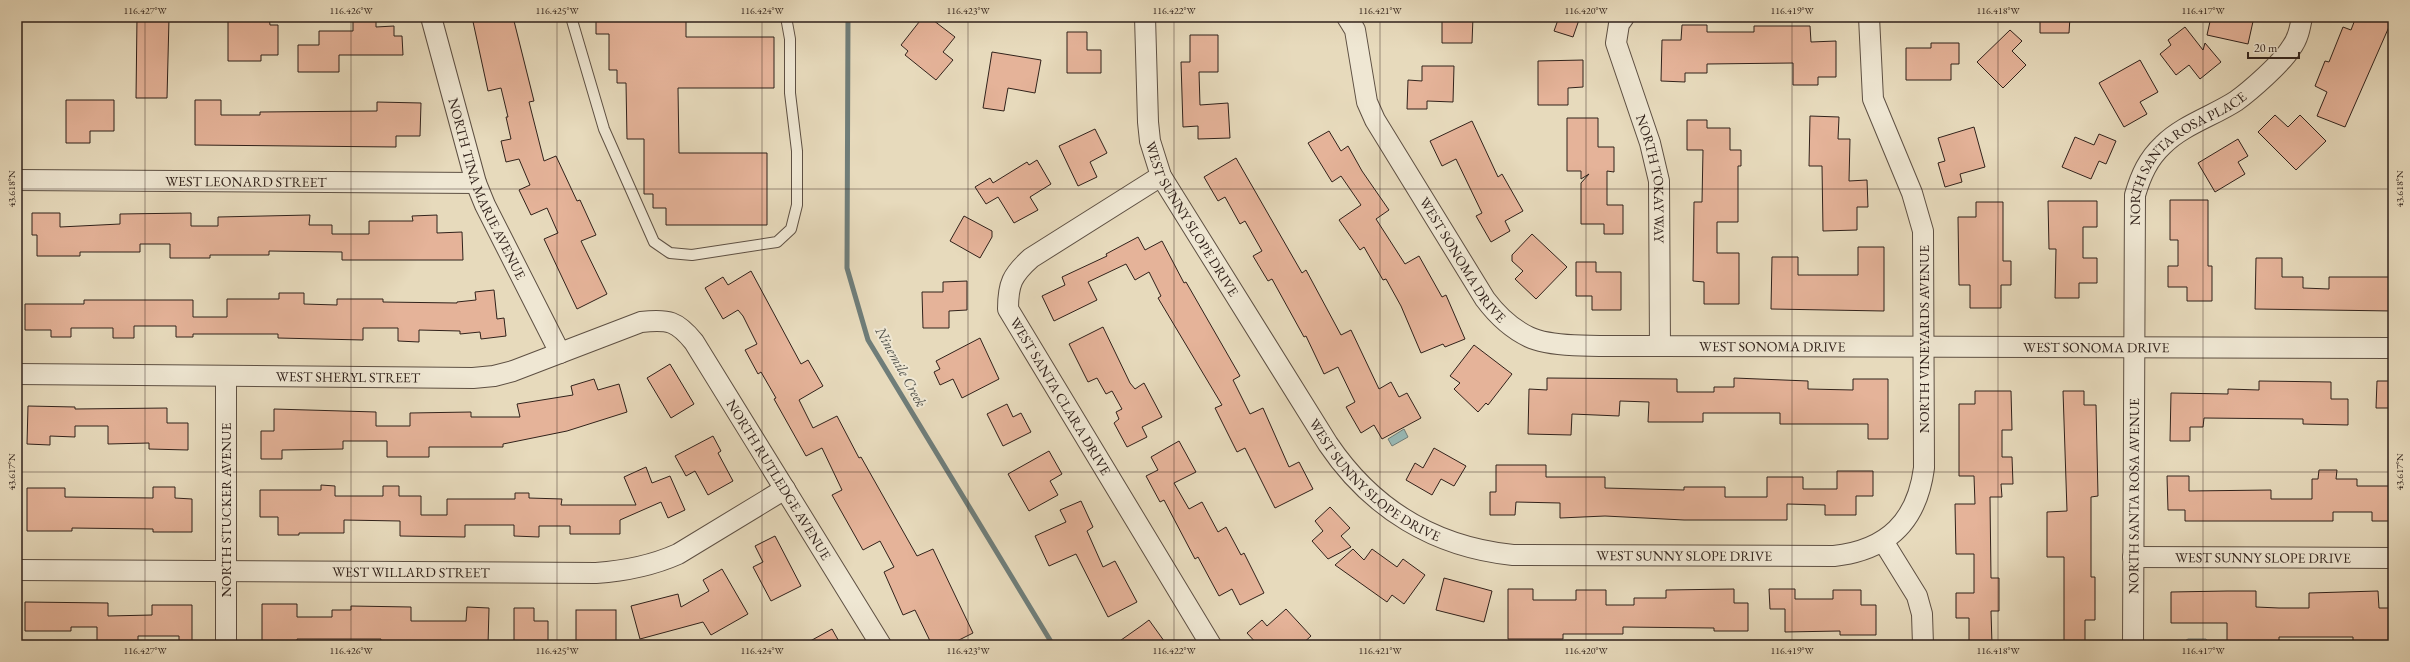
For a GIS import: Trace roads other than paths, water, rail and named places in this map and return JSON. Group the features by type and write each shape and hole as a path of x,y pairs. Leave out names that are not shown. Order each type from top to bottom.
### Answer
{"street":[{"name":"NORTH TINA MARIE AVENUE","path":"431,17 476,183 485,205 560,353"},
{"name":"WEST SUNNY SLOPE DRIVE","path":"1146,17 1148,122 1150,141 1160,176 1339,461 1352,477 1382,505 1416,527 1434,536 1472,549 1513,555 1834,556 1854,554 1883,541"},
{"name":"WEST SONOMA DRIVE","path":"1347,17 1356,30 1367,102 1375,120 1485,299 1497,315 1512,328 1529,338 1548,344 1660,346 2393,348"},
{"name":"NORTH TOKAY WAY","path":"1624,17 1619,24 1616,43 1650,143 1659,181 1660,346"},
{"name":"NORTH VINEYARDS AVENUE","path":"1869,17 1873,99 1912,193 1923,231 1924,468 1921,487 1915,506 1904,523 1883,541"},
{"name":"NORTH SANTA ROSA PLACE","path":"2134,348 2135,195 2141,176 2150,158 2164,144 2180,132 2236,101 2252,88 2291,49 2300,31 2302,17"},
{"name":"WEST SANTA CLARA DRIVE","path":"1160,176 1031,258 1016,272 1008,289 1008,310 1211,645"},
{"name":"WEST LEONARD STREET","path":"17,180 476,183"},
{"name":"WEST SHERYL STREET","path":"17,374 473,378 494,376 641,322 656,320 669,322"},
{"name":"NORTH RUTLEDGE AVENUE","path":"669,322 682,327 694,342 881,645"},
{"name":"NORTH SANTA ROSA AVENUE","path":"2133,645 2134,348"},
{"name":"NORTH STUCKER AVENUE","path":"226,376 226,645"},
{"name":"WEST WILLARD STREET","path":"17,570 596,573 622,571 660,562 678,554 785,489"},
{"path":"1883,541 1918,596 1922,614 1923,645"},
{"name":"WEST SUNNY SLOPE DRIVE","path":"2133,557 2393,558"}],"lane":[{"path":"571,17 604,129 654,242 670,253 692,255 777,242 791,229 797,205 797,151 790,93 790,39 786,17"}],"water":[{"path":"1404,429 1408,437 1392,446 1388,439"},
{"path":"2188,639 2206,639 2211,645 2183,645 2183,642"}],"waterway":[{"name":"Ninemile Creek","path":"848,17 847,268 868,340 1053,645"}]}
